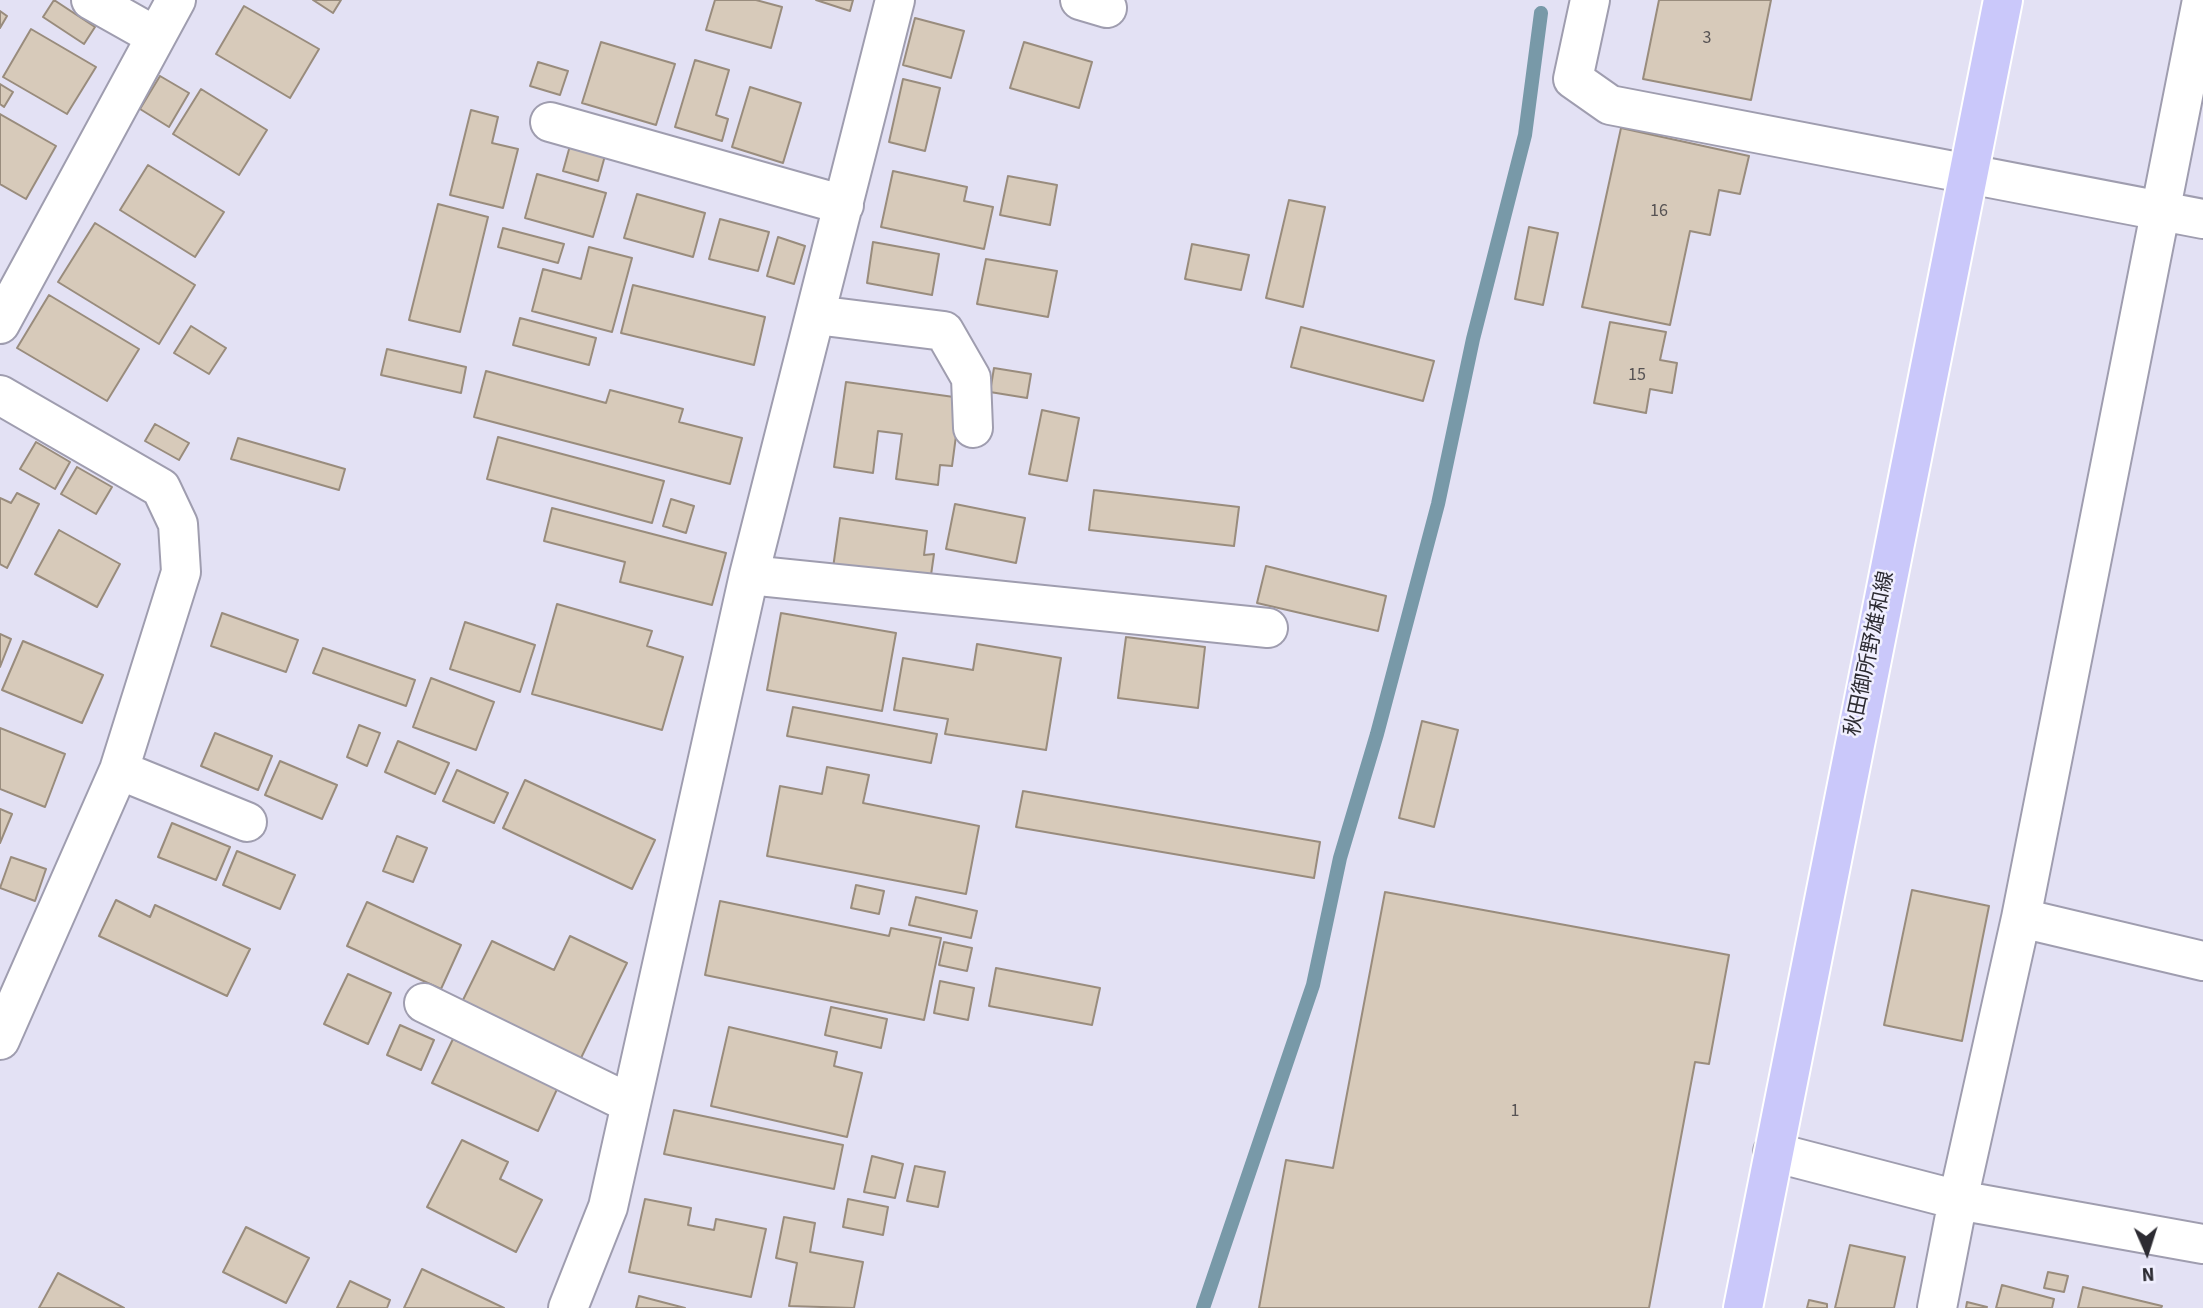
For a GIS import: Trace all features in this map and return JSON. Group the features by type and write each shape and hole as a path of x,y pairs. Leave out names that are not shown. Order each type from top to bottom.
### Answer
{"main road":[{"name":"秋田御所野雄和線","path":"1742,1308 1838,816 2003,0"}],"street":[{"path":"92,0 155,36"},
{"path":"0,324 176,0"},
{"path":"568,1308 608,1207 749,575 895,0"},
{"path":"1590,0 1573,79 1610,105 2203,219"},
{"path":"1937,1308 1958,1200 2021,918 2202,0"},
{"path":"550,122 844,205"},
{"path":"816,314 944,331 971,378 973,428"},
{"path":"0,395 161,488 178,524 181,572 119,770 0,1041"},
{"path":"749,575 1268,628"},
{"path":"119,770 247,822"},
{"path":"2021,918 2203,961"},
{"path":"424,1003 631,1104"},
{"path":"1773,1152 1958,1200 2203,1244"}],"building":[{"path":"54,0 95,27 84,44 43,17"},
{"path":"313,0 341,0 333,13"},
{"path":"715,0 756,0 782,7 771,48 706,30"},
{"path":"816,0 853,0 850,11"},
{"path":"1659,0 1771,0 1751,100 1643,79"},
{"path":"244,6 319,49 290,98 216,54"},
{"path":"0,11 7,16 0,28"},
{"path":"915,18 964,31 951,78 903,65"},
{"path":"31,29 96,67 67,114 3,77"},
{"path":"601,42 675,64 656,125 582,103"},
{"path":"1024,42 1092,62 1079,108 1010,88"},
{"path":"695,60 729,70 716,115 728,119 722,141 675,127"},
{"path":"538,62 568,71 560,95 530,86"},
{"path":"160,76 189,93 169,127 140,109"},
{"path":"903,79 940,88 925,151 889,142"},
{"path":"0,84 13,92 4,107 0,104"},
{"path":"750,87 801,103 783,163 732,147"},
{"path":"201,89 267,130 239,175 173,134"},
{"path":"471,110 498,117 492,143 518,149 503,208 450,195"},
{"path":"0,114 56,146 26,199 0,184"},
{"path":"1621,128 1749,156 1740,194 1719,190 1710,235 1690,231 1670,325 1582,307"},
{"path":"571,142 606,152 598,181 563,171"},
{"path":"148,165 224,212 195,257 120,210"},
{"path":"893,171 967,187 964,201 993,207 984,249 881,227"},
{"path":"537,174 606,193 593,237 525,218"},
{"path":"1008,176 1057,185 1050,225 1000,215"},
{"path":"637,194 705,213 693,257 624,238"},
{"path":"1289,200 1325,207 1303,307 1266,298"},
{"path":"438,204 488,217 460,332 409,320"},
{"path":"720,219 769,232 758,271 709,259"},
{"path":"95,223 195,285 159,344 58,282"},
{"path":"1529,227 1558,233 1543,305 1515,299"},
{"path":"503,228 564,244 558,263 498,247"},
{"path":"778,237 805,246 794,284 767,276"},
{"path":"873,242 939,254 932,295 867,283"},
{"path":"1192,244 1249,255 1241,290 1185,279"},
{"path":"589,247 632,258 612,332 532,311 543,269 581,279"},
{"path":"986,259 1057,271 1048,317 977,304"},
{"path":"633,285 765,317 754,365 621,333"},
{"path":"49,295 139,349 107,401 17,348"},
{"path":"520,318 596,338 589,365 513,345"},
{"path":"1610,322 1666,332 1660,360 1677,363 1672,393 1650,389 1646,413 1594,403"},
{"path":"191,326 226,348 209,374 174,353"},
{"path":"1301,327 1434,361 1423,401 1291,367"},
{"path":"387,349 466,367 461,393 381,375"},
{"path":"994,368 1031,374 1027,398 990,392"},
{"path":"486,371 606,403 610,390 683,409 679,422 742,438 730,484 474,417"},
{"path":"846,382 961,398 952,466 940,465 938,485 896,479 902,434 878,431 873,473 834,467"},
{"path":"1042,410 1079,418 1067,481 1029,474"},
{"path":"155,424 189,443 179,460 145,441"},
{"path":"498,437 664,481 652,523 487,479"},
{"path":"238,438 345,469 339,490 231,459"},
{"path":"36,442 70,462 55,489 20,469"},
{"path":"77,467 112,487 96,514 61,494"},
{"path":"1094,490 1239,507 1234,546 1089,530"},
{"path":"17,493 39,504 7,568 0,564 0,498 11,503"},
{"path":"671,499 694,506 686,533 663,526"},
{"path":"955,504 1025,518 1016,563 946,549"},
{"path":"552,508 726,553 712,605 620,582 625,562 544,541"},
{"path":"840,518 927,531 924,555 934,554 930,582 833,568"},
{"path":"59,530 120,564 97,607 35,574"},
{"path":"1266,566 1386,596 1378,631 1257,603"},
{"path":"557,604 652,631 647,646 683,657 662,730 532,694"},
{"path":"222,613 298,640 286,672 211,646"},
{"path":"781,613 896,633 882,711 767,690"},
{"path":"465,622 535,645 520,692 450,669"},
{"path":"0,634 11,639 0,667"},
{"path":"1126,637 1205,647 1198,708 1118,698"},
{"path":"23,641 103,675 82,723 2,690"},
{"path":"977,644 1061,658 1046,750 945,734 948,719 894,710 903,658 973,670"},
{"path":"323,648 415,680 406,706 313,673"},
{"path":"431,678 494,702 476,750 413,727"},
{"path":"793,707 937,734 931,763 787,736"},
{"path":"1422,721 1458,730 1434,827 1399,818"},
{"path":"359,725 380,733 367,766 347,757"},
{"path":"0,728 65,754 45,807 0,789"},
{"path":"215,733 272,756 258,790 201,766"},
{"path":"398,741 449,763 435,794 385,772"},
{"path":"280,761 337,785 322,819 265,795"},
{"path":"827,767 869,775 863,803 979,826 966,894 767,856 780,786 822,794"},
{"path":"457,770 508,793 494,823 443,801"},
{"path":"525,780 655,840 632,889 503,828"},
{"path":"1023,791 1320,842 1314,878 1016,827"},
{"path":"0,809 12,814 0,843"},
{"path":"172,823 230,847 216,880 158,857"},
{"path":"397,836 427,848 413,882 383,871"},
{"path":"237,851 295,875 280,909 223,885"},
{"path":"11,857 46,869 35,901 0,888"},
{"path":"856,885 884,891 879,914 851,908"},
{"path":"1912,890 1989,906 1962,1041 1884,1025"},
{"path":"1385,892 1729,955 1709,1064 1695,1062 1649,1308 1259,1308 1286,1160 1333,1168"},
{"path":"916,897 977,911 971,938 909,925"},
{"path":"116,900 150,917 155,905 250,949 227,996 99,936"},
{"path":"720,901 889,936 891,928 941,938 924,1020 705,975"},
{"path":"367,902 461,945 441,989 347,946"},
{"path":"570,936 627,963 580,1060 461,1004 492,941 554,970"},
{"path":"944,942 972,948 967,971 939,965"},
{"path":"996,968 1100,988 1092,1025 989,1006"},
{"path":"348,974 391,993 368,1044 324,1024"},
{"path":"940,981 974,988 968,1020 934,1013"},
{"path":"831,1007 887,1019 881,1048 825,1035"},
{"path":"400,1025 434,1040 421,1070 387,1055"},
{"path":"729,1027 837,1052 834,1066 862,1073 847,1137 711,1106"},
{"path":"453,1039 558,1087 538,1131 432,1083"},
{"path":"674,1110 843,1145 834,1189 664,1154"},
{"path":"462,1140 508,1162 500,1179 542,1200 516,1252 427,1207"},
{"path":"872,1156 903,1164 895,1198 864,1192"},
{"path":"915,1166 945,1172 938,1207 907,1201"},
{"path":"645,1199 691,1208 688,1225 714,1230 716,1219 766,1229 751,1297 629,1272"},
{"path":"848,1199 888,1207 883,1235 843,1227"},
{"path":"784,1217 815,1223 810,1252 863,1262 854,1308 789,1306 797,1263 776,1258"},
{"path":"246,1227 309,1258 286,1303 223,1272"},
{"path":"1850,1245 1905,1257 1894,1308 1835,1308"},
{"path":"422,1269 504,1308 404,1308"},
{"path":"2048,1272 2068,1276 2064,1292 2044,1288"},
{"path":"58,1273 124,1308 39,1308"},
{"path":"350,1281 390,1300 387,1308 337,1308"},
{"path":"2002,1285 2054,1299 2052,1308 1996,1308"},
{"path":"2083,1287 2162,1306 2078,1308"},
{"path":"639,1296 685,1308 636,1308"},
{"path":"1809,1300 1827,1304 1827,1308 1807,1308"},
{"path":"1967,1302 1987,1307 1966,1308"}],"waterway":[{"path":"1203,1308 1313,985 1340,858 1377,734 1438,504 1473,339 1525,135 1541,13"}]}
